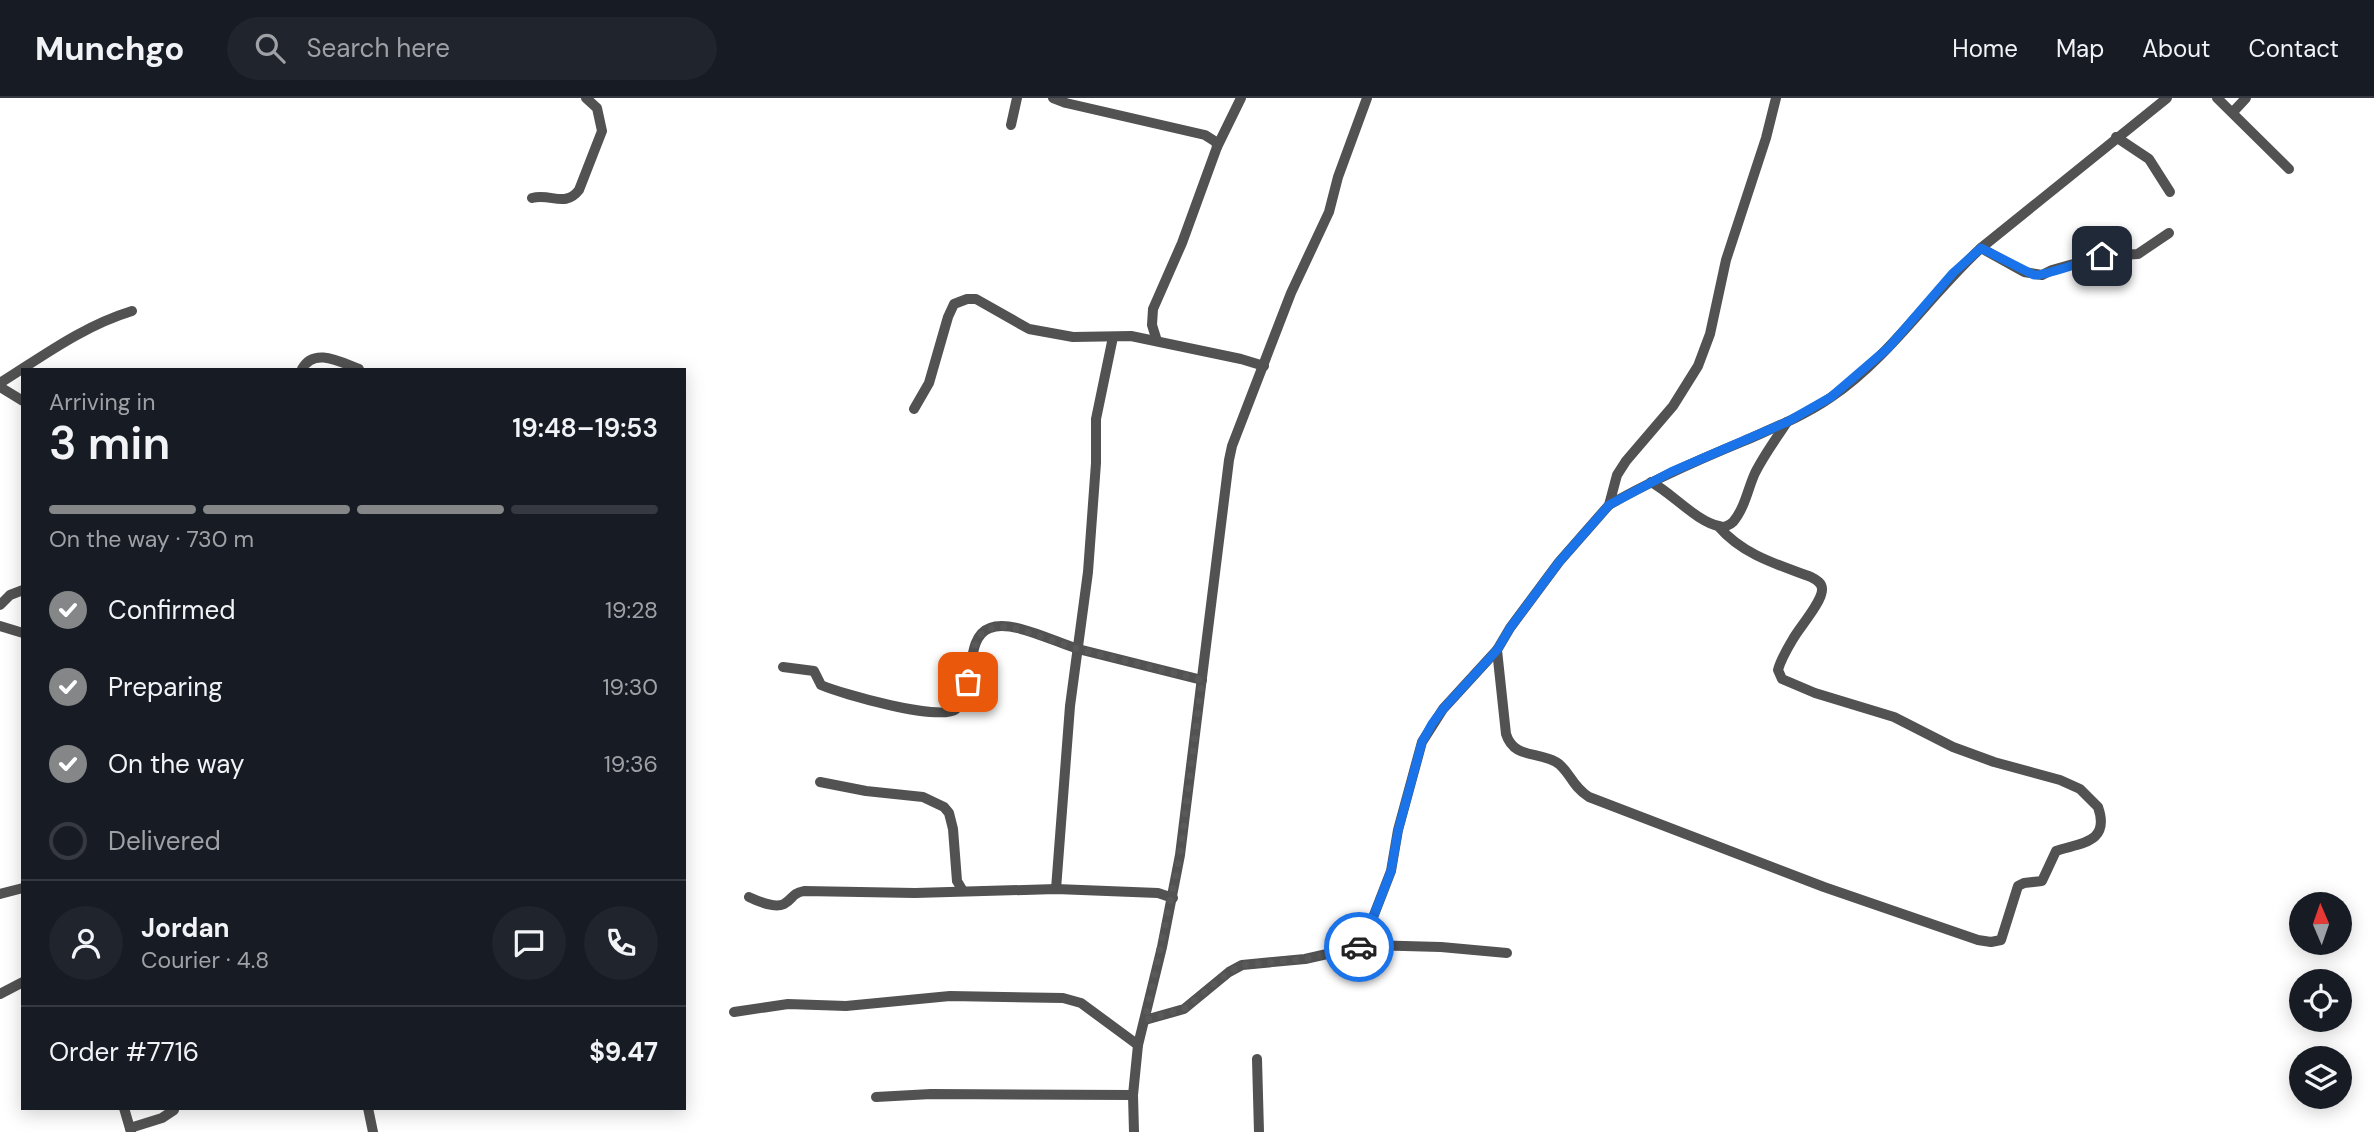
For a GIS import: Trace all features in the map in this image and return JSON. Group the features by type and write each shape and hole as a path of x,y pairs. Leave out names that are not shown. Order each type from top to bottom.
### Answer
{"street":[{"path":"532,198 541,196 566,201 574,197 579,190 602,131 597,108 586,98"},
{"path":"1011,125 1017,98"},
{"path":"1054,98 1205,135 1214,140 1217,147"},
{"path":"1157,341 1152,325 1153,309 1182,243 1217,147 1241,98"},
{"path":"1134,1132 1133,1095 1138,1045 1173,898 1180,855 1232,446 1291,293 1329,212 1338,177 1367,98"},
{"path":"1609,505 1617,475 1673,406 1698,366 1710,334 1726,260 1766,138 1776,98"},
{"path":"1367,945 1372,920 1391,871 1398,831 1422,742 1443,709 1497,650 1559,562 1609,505 1651,482 1787,422 1831,397 1888,348 1953,273 1981,248 2166,98"},
{"path":"2217,98 2289,169"},
{"path":"2233,112 2246,98"},
{"path":"1205,135 1226,130"},
{"path":"2116,137 2149,159 2170,192"},
{"path":"1981,248 2024,272 2042,275 2102,256 2138,254 2169,233"},
{"path":"914,409 929,383 954,304 967,299 976,299 1029,330 1057,336 1131,336 1264,366"},
{"path":"25,368 74,335 104,320 132,311"},
{"path":"1056,889 1064,770 1088,572 1097,409 1113,337"},
{"path":"303,368 314,357 321,357 356,368"},
{"path":"21,371 0,385 21,400"},
{"path":"1719,527 1730,525 1737,515 1754,474 1787,422"},
{"path":"1497,650 1508,740 1517,750 1548,758 1559,764 1575,787 1583,793 1859,900 1978,940 2001,940 2018,886 2042,881 2056,852 2079,846 2096,836 2100,813 2098,807 2080,789 2060,780 1994,762 1953,747 1894,717 1815,693 1782,678 1778,670 1780,663 1818,600 1822,586 1811,577 1763,559 1719,527 1692,512 1667,490 1651,482"},
{"path":"0,605 10,595 21,591"},
{"path":"0,626 21,632"},
{"path":"783,667 814,671 821,685 848,694 896,706 946,714 957,708 968,682 976,640 991,627 1019,629 1078,649 1202,680"},
{"path":"820,782 866,791 923,797 944,807 949,813 953,829 957,881 963,891"},
{"path":"0,894 21,889"},
{"path":"749,897 779,905 784,904 792,895 804,891 915,893 1056,889 1158,893 1173,898"},
{"path":"1145,1020 1184,1009 1229,972 1242,965 1305,959 1367,945 1441,947 1507,953"},
{"path":"0,994 21,983"},
{"path":"734,1012 788,1004 846,1006 950,996 1063,998 1081,1003 1138,1045"},
{"path":"1256,1059 1259,1132"},
{"path":"876,1097 931,1094 1133,1095"},
{"path":"125,1110 130,1130 162,1118 174,1110"},
{"path":"368,1110 373,1132"}],"way so far":[{"path":"968,682 976,640 985,630 998,626 1019,629 1078,649 1202,680 1173,898 1145,1020 1184,1009 1229,972 1242,965 1292,961 1359,947"}],"route":[{"path":"1359,947 1367,945 1372,920 1386,887 1422,742 1432,724 1497,650 1559,562 1609,505 1671,472 1787,422 1831,397 1888,348 1953,273 1981,248 2034,275 2042,275 2102,256"}]}
